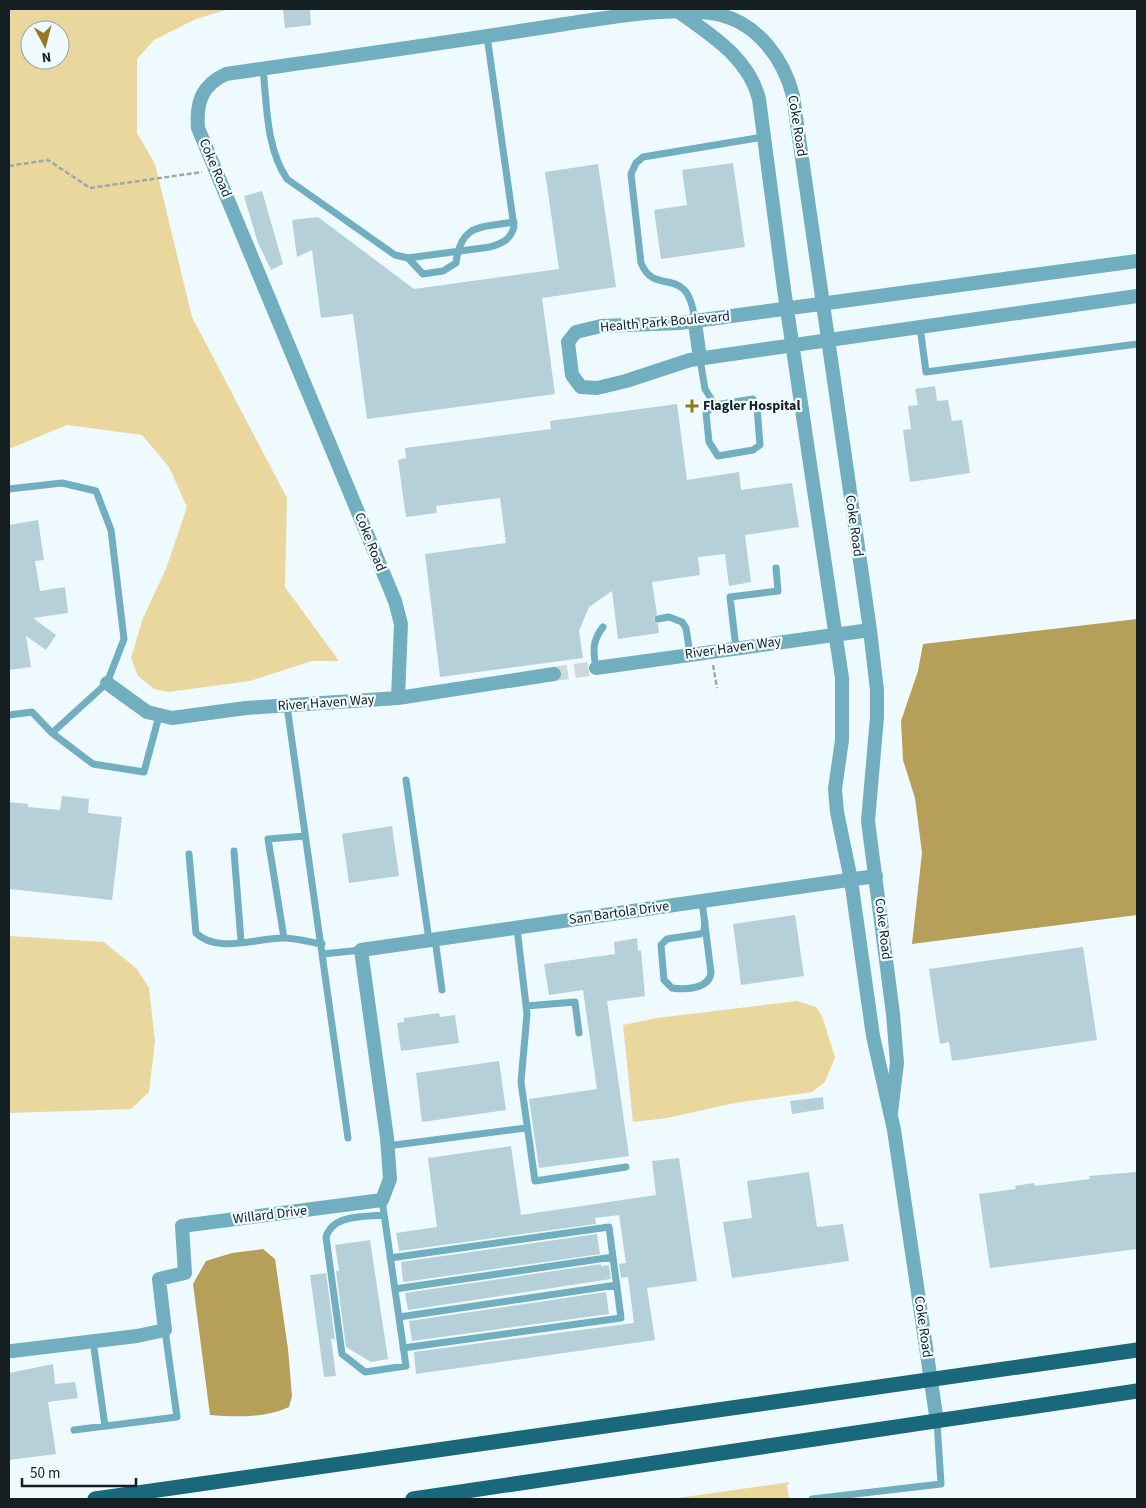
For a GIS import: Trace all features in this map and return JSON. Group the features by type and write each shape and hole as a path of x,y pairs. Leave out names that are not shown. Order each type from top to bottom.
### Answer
{"main road":[{"path":"95,1499 1137,1350"},
{"path":"414,1499 1137,1391"}],"street":[{"name":"Coke Road","path":"679,12 715,38 742,65 757,91 787,310 842,678 842,740 835,788 837,812 851,880 873,1036 891,1114 937,1422"},
{"name":"Coke Road","path":"398,698 401,624 395,602 198,128 196,112 201,96 216,79 226,74 587,22 679,12 722,15 737,22 771,48 780,62 793,96 870,630 876,690 876,717 868,821 896,1054 891,1114"},
{"name":"Health Park Boulevard","path":"1137,261 695,322 601,326 576,332 568,342 572,375 580,387 597,388 700,359 1137,296"},
{"path":"695,322 700,359"},
{"name":"River Haven Way","path":"596,668 870,630"},
{"name":"River Haven Way","path":"107,683 147,712 172,718 246,708 398,698 554,674"},
{"name":"San Bartola Drive","path":"362,950 876,876"},
{"path":"362,950 390,1178 382,1200"},
{"name":"Willard Drive","path":"165,1330 159,1279 185,1273 182,1226 382,1200"},
{"path":"12,1351 137,1336 165,1330"}],"lane":[{"path":"263,68 272,146 281,170 287,179 395,255 408,258 458,251 501,244 511,237 514,222 487,36"},
{"path":"695,322 692,303 687,290 677,284 653,278 645,271 641,263 631,174 636,163 643,157 764,137"},
{"path":"408,258 423,274 451,268 456,263 461,239 472,230 514,222"},
{"path":"920,327 926,372 1137,344"},
{"path":"700,359 705,389 715,405"},
{"path":"753,400 758,408 760,445 753,450 718,456 709,442 706,414 715,405 753,400"},
{"path":"9,489 62,483 96,491 111,530 124,639 107,683 52,733"},
{"path":"736,648 730,597 778,591 776,568"},
{"path":"658,619 669,617 682,622 686,628 690,654"},
{"path":"596,668 593,648 596,636 603,627"},
{"path":"287,706 324,954 328,1005 348,1138"},
{"path":"9,715 32,712 52,733 93,764 144,772 159,716"},
{"path":"406,780 442,990"},
{"path":"284,938 268,839 305,836"},
{"path":"234,852 241,941"},
{"path":"189,854 196,933 202,938 216,943 284,938 322,944"},
{"path":"702,901 705,922 711,978 708,982 698,987 672,988 664,980 660,945 667,939 700,934 704,931 705,922"},
{"path":"517,928 526,1006 521,1082 534,1181 626,1168"},
{"path":"324,954 362,950"},
{"path":"526,1006 575,1002 578,1034"},
{"path":"387,1146 526,1128"},
{"path":"382,1200 406,1366 365,1372 342,1354 326,1237 329,1228 345,1220 384,1215"},
{"path":"390,1258 609,1226 621,1318 403,1348"},
{"path":"395,1289 613,1257"},
{"path":"399,1317 616,1285"},
{"path":"74,1430 176,1417 165,1330"},
{"path":"93,1342 105,1426"},
{"path":"812,1499 941,1484 937,1422"}],"path":[{"path":"9,166 48,160 90,188 216,170"},
{"path":"713,663 717,688"}],"shaded area":[{"path":"9,9 229,9 196,19 154,40 137,59 137,133 155,164 192,317 287,498 285,587 339,661 312,661 250,681 168,692 154,689 138,676 131,658 143,618 166,569 187,507 169,467 142,435 67,425 9,449"},
{"path":"1137,619 1137,915 912,944 922,853 915,798 903,760 901,721 918,671 923,644"},
{"path":"9,936 104,942 137,969 149,988 155,1041 149,1092 131,1109 9,1113"},
{"path":"797,1001 816,1007 822,1016 835,1057 825,1082 812,1092 735,1103 667,1118 633,1122 623,1025 657,1018"},
{"path":"263,1249 275,1259 288,1349 292,1396 289,1407 261,1415 210,1415 193,1284 206,1261 232,1253"},
{"path":"790,1482 787,1486 789,1499 671,1499"}],"building":[{"path":"283,9 310,9 311,25 285,28"},
{"path":"733,163 745,247 661,259 654,210 687,205 682,170"},
{"path":"598,164 616,287 542,298 555,394 367,419 353,314 321,318 312,250 297,257 292,220 318,217 414,289 559,269 545,172"},
{"path":"262,191 283,264 271,270 258,243 244,196"},
{"path":"935,386 937,401 948,400 952,421 962,420 970,473 910,482 903,430 911,429 908,406 918,405 915,389"},
{"path":"677,404 687,480 739,472 741,490 792,483 799,527 745,535 751,582 729,586 725,554 698,557 700,575 652,582 657,614 653,619 658,624 659,633 618,639 612,591 589,607 579,631 583,658 440,677 425,554 506,543 500,498 436,506 437,513 406,517 398,460 406,458 405,448 551,429 550,421"},
{"path":"38,520 44,560 35,561 40,591 65,587 68,613 33,618 56,635 46,650 26,636 31,667 9,670 9,525"},
{"path":"62,796 89,799 88,813 122,817 112,900 9,889 9,802 28,804 28,807 60,810"},
{"path":"392,826 399,876 349,883 342,834"},
{"path":"795,915 804,976 741,985 733,924"},
{"path":"637,938 638,951 641,950 645,996 607,1001 629,1156 539,1168 529,1099 597,1089 583,990 549,995 544,964 615,954 614,942"},
{"path":"1083,947 1097,1040 952,1061 949,1042 940,1044 929,969"},
{"path":"439,1013 440,1017 455,1015 459,1043 401,1051 397,1023 404,1022 404,1018"},
{"path":"499,1061 506,1110 422,1122 416,1073"},
{"path":"823,1097 824,1109 792,1114 790,1101"},
{"path":"511,1146 521,1215 656,1195 652,1161 679,1158 697,1281 647,1288 655,1340 416,1374 414,1352 634,1323 628,1277 621,1278 619,1264 626,1263 619,1215 595,1218 596,1224 399,1251 396,1233 437,1227 428,1158"},
{"path":"809,1172 817,1227 843,1224 849,1261 732,1278 723,1222 752,1218 747,1181"},
{"path":"1137,1172 1137,1249 990,1268 979,1194 1016,1189 1015,1186 1034,1183 1035,1186 1090,1179 1089,1176"},
{"path":"597,1234 600,1254 403,1281 401,1262"},
{"path":"370,1240 388,1359 371,1362 346,1347 336,1271 339,1271 335,1245"},
{"path":"601,1264 601,1266 609,1265 611,1279 408,1310 405,1293"},
{"path":"326,1273 335,1340 331,1338 336,1376 324,1377 310,1275"},
{"path":"606,1292 609,1314 412,1341 409,1321"},
{"path":"53,1364 55,1384 75,1382 78,1398 48,1402 56,1454 9,1460 9,1373"}],"tunnel":[{"path":"554,674 596,668"}],"place":[{"name":"Flagler Hospital","path":"692,406"}]}
